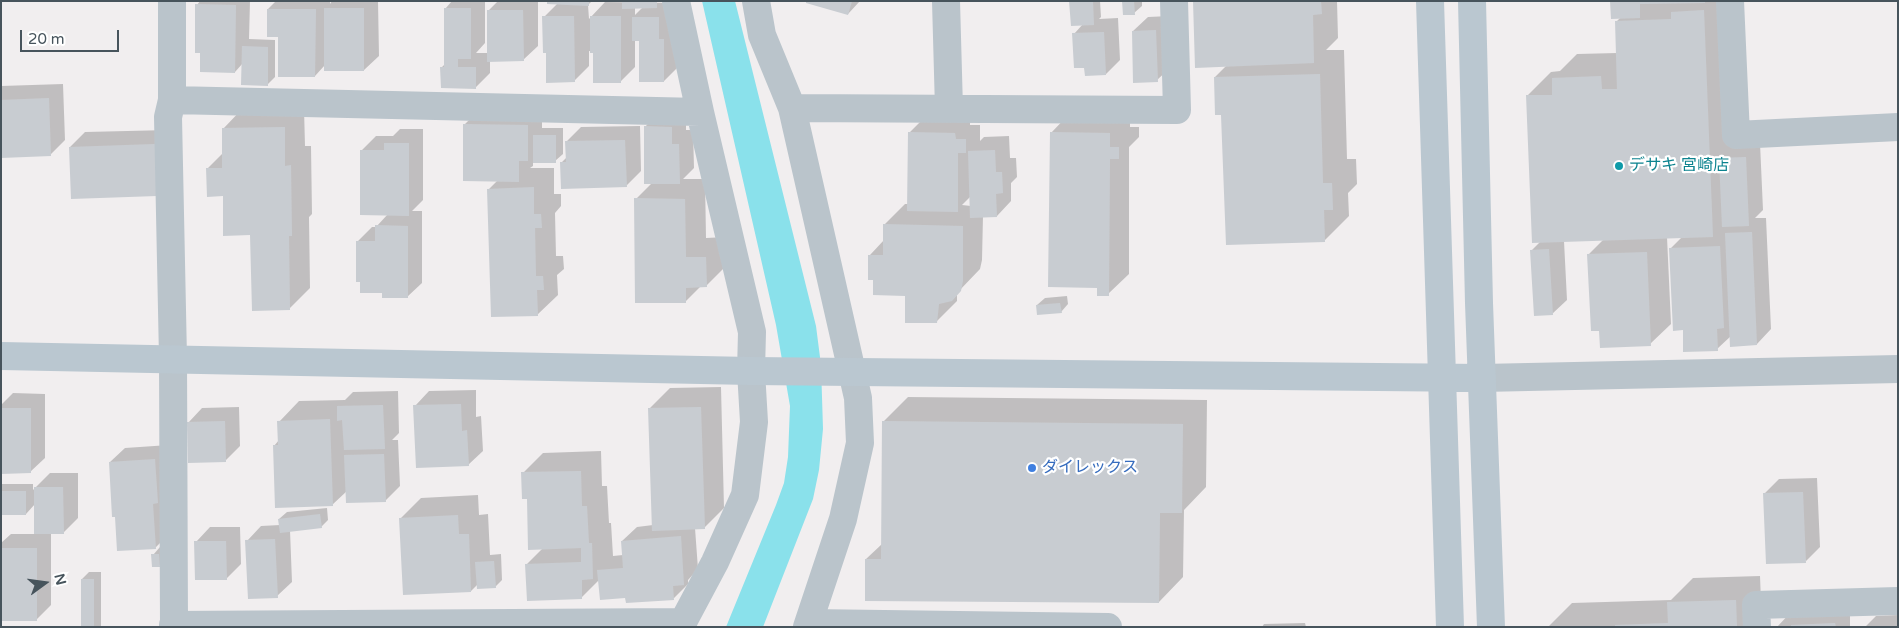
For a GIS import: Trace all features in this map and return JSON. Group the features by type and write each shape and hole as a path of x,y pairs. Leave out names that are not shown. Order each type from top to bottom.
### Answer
{"street":[{"path":"172,1 172,100 168,117 174,358 173,626 683,624 716,562 746,495 754,422 764,371 752,332 676,1"},
{"path":"756,1 762,35 792,108 845,371 858,398 860,443 843,519 808,625 1108,627"},
{"path":"946,1 949,109"},
{"path":"792,108 1177,110 1174,1"},
{"path":"1430,1 1450,627"},
{"path":"1472,1 1491,627"},
{"path":"1730,1 1736,135 1898,127"},
{"path":"172,100 700,112"},
{"path":"1,356 764,371 1442,378 1898,369"},
{"path":"1757,627 1756,605 1898,602"}],"water":[{"path":"702,1 735,1 816,326 821,365 823,429 819,470 813,499 763,627 726,627 784,483 788,457 790,406 776,325"}],"building":[{"path":"547,1 589,1 589,6 547,4"},
{"path":"622,1 657,1 657,8 622,9"},
{"path":"806,1 852,1 848,15 806,3"},
{"path":"1069,1 1093,1 1094,25 1071,26"},
{"path":"1122,1 1134,1 1135,15 1123,15"},
{"path":"1193,1 1321,1 1322,14 1313,15 1314,63 1195,68"},
{"path":"1610,1 1705,1 1705,3 1640,4 1640,18 1611,19"},
{"path":"195,4 236,5 235,73 200,72 200,53 195,53"},
{"path":"324,8 364,8 364,71 324,71"},
{"path":"444,8 471,8 471,59 458,59 458,67 476,67 476,89 441,88 440,67 444,67"},
{"path":"267,9 316,9 315,77 278,77 278,37 267,37"},
{"path":"487,10 523,10 524,61 487,62"},
{"name":"デサキ 宮崎店","path":"1704,10 1713,237 1532,243 1526,95 1552,95 1552,78 1601,76 1602,89 1617,89 1615,21 1671,19 1671,12"},
{"path":"542,16 574,16 575,82 546,83 546,53 543,53"},
{"path":"590,16 621,16 621,83 593,83 593,53 590,53"},
{"path":"632,17 659,17 659,39 664,39 664,82 639,82 639,41 632,41"},
{"path":"1156,30 1158,82 1133,83 1132,31"},
{"path":"1104,32 1106,75 1085,76 1084,68 1074,68 1072,33"},
{"path":"242,46 268,47 268,86 241,85"},
{"path":"1320,74 1323,183 1332,183 1333,210 1324,210 1325,242 1226,245 1221,115 1215,115 1214,77"},
{"path":"49,98 51,156 1,158 1,100"},
{"path":"463,124 528,125 528,161 519,161 519,182 463,181"},
{"path":"644,126 672,127 672,144 679,144 680,184 644,184"},
{"path":"285,127 285,166 291,165 292,236 289,236 290,310 252,311 250,235 223,236 223,196 207,197 206,168 222,168 222,128"},
{"path":"908,132 955,133 956,139 966,139 966,153 958,153 958,212 907,211"},
{"path":"1050,132 1110,133 1110,147 1119,147 1119,159 1110,159 1109,296 1097,296 1097,288 1048,287"},
{"path":"533,135 556,135 556,163 533,163"},
{"path":"625,140 627,187 561,189 560,162 566,162 565,141"},
{"path":"384,143 409,143 409,216 360,215 360,150 384,150"},
{"path":"155,144 157,196 71,199 69,147"},
{"path":"995,150 996,172 1002,172 1003,193 996,194 997,217 970,218 968,151"},
{"path":"1746,157 1749,226 1722,227 1719,158"},
{"path":"534,187 534,214 541,214 542,228 535,228 536,276 543,276 544,290 537,290 538,316 491,317 487,189"},
{"path":"634,198 685,199 686,257 706,257 707,287 686,288 686,303 635,303"},
{"path":"883,224 963,226 963,281 961,291 952,301 939,304 937,323 905,323 905,296 873,295 873,280 868,280 868,255 883,255"},
{"path":"375,225 408,226 408,298 382,298 382,293 360,293 360,282 356,282 356,241 375,241"},
{"path":"1752,232 1757,345 1730,347 1725,233"},
{"path":"1720,246 1724,328 1717,329 1718,351 1683,352 1683,330 1673,331 1669,248"},
{"path":"1549,249 1553,315 1534,316 1530,250"},
{"path":"1647,252 1651,346 1600,348 1599,331 1591,331 1587,254"},
{"path":"1060,303 1062,313 1037,315 1036,305"},
{"path":"461,404 462,431 467,430 469,466 416,468 413,405"},
{"path":"383,405 385,449 344,450 342,420 337,421 337,406"},
{"path":"701,407 705,529 652,531 648,408"},
{"path":"1,408 31,408 31,473 1,474"},
{"path":"330,419 333,506 275,508 273,445 278,445 277,421"},
{"path":"225,421 226,462 188,463 187,422"},
{"name":"ダイレックス","path":"882,421 1183,424 1182,513 1160,513 1159,603 865,601 865,559 881,559"},
{"path":"384,454 386,502 346,503 344,455"},
{"path":"155,459 158,503 153,504 156,549 117,551 115,517 112,517 109,462"},
{"path":"581,471 582,506 587,506 589,543 592,543 593,579 582,580 582,599 527,601 525,564 581,562 581,548 528,550 527,499 522,499 521,472"},
{"path":"34,487 63,487 64,534 34,534"},
{"path":"1,491 26,491 26,515 1,515"},
{"path":"1803,492 1806,563 1766,564 1763,493"},
{"path":"320,514 322,528 280,533 278,519"},
{"path":"458,515 459,534 469,534 471,592 403,595 399,518"},
{"path":"681,536 684,585 673,586 674,600 626,603 625,598 600,600 597,570 623,568 621,541"},
{"path":"275,539 278,598 248,599 245,540"},
{"path":"194,541 226,541 227,580 195,580"},
{"path":"1,548 37,548 37,621 1,621"},
{"path":"151,554 159,554 160,567 152,567"},
{"path":"494,561 496,588 477,589 475,562"},
{"path":"81,579 94,579 94,627 81,627"},
{"path":"1736,600 1737,627 1615,627 1615,625 1668,623 1667,602"},
{"path":"1835,623 1836,627 1791,627 1791,625"}],"place":[{"name":"デサキ 宮崎店","path":"1619,166"},
{"name":"ダイレックス","path":"1032,468"}]}
